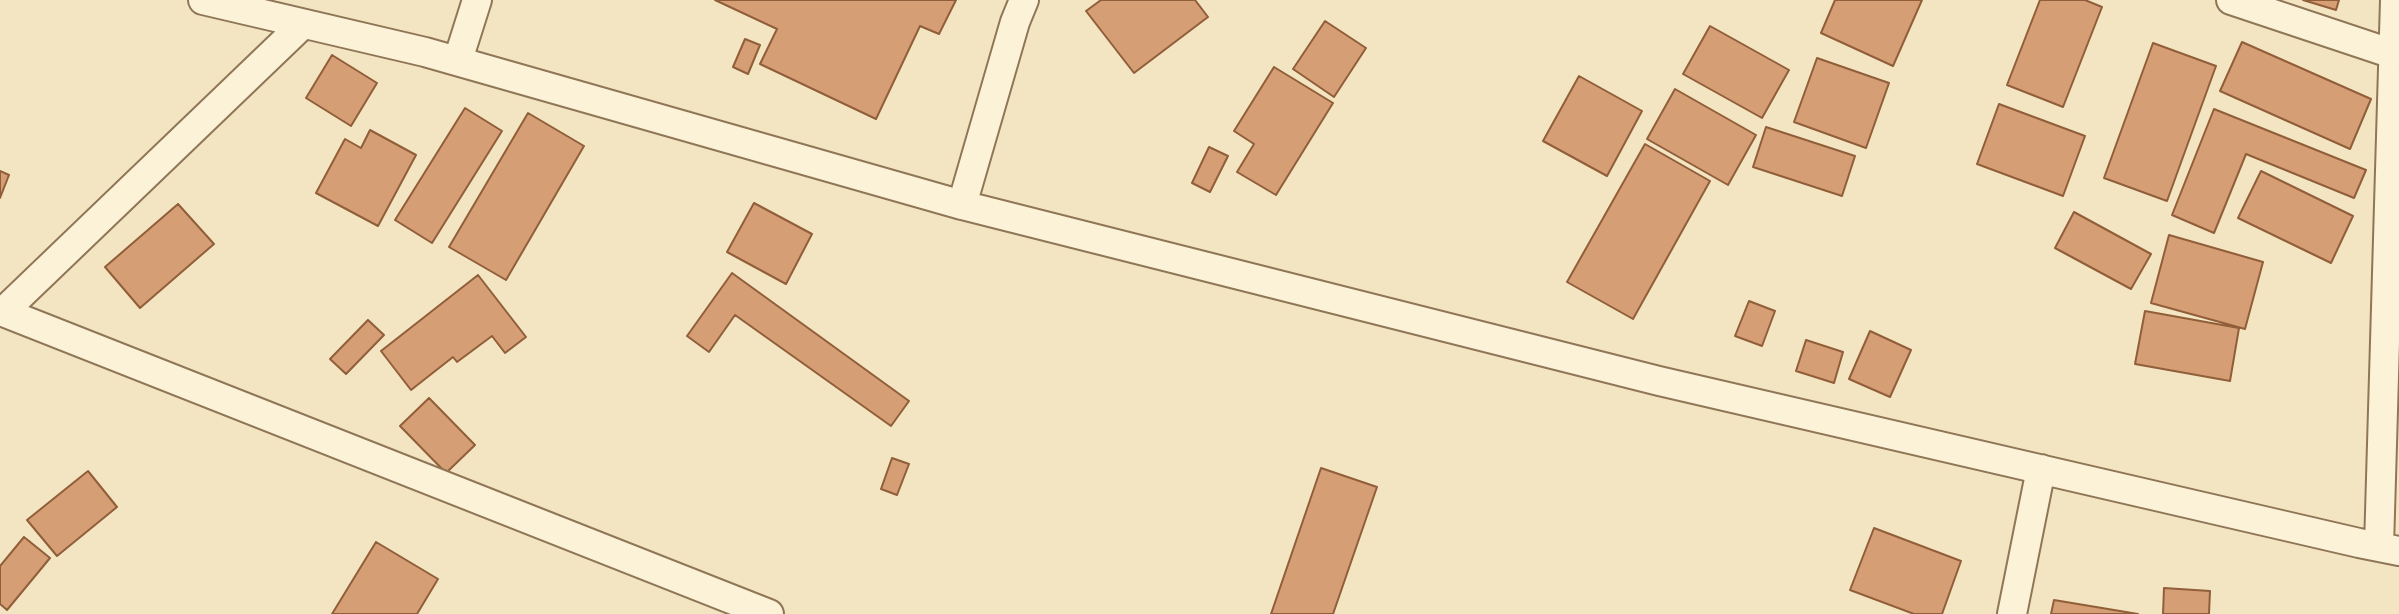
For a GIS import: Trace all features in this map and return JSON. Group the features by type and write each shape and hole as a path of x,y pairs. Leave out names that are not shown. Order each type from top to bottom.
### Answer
{"street":[{"path":"203,0 458,60 962,205 1659,381 2389,549 2395,0"},
{"path":"458,60 477,0"},
{"path":"962,205 1024,0"},
{"path":"2231,0 2393,54"},
{"path":"302,24 2,312 769,614"},
{"path":"2012,614 2041,469"}],"building":[{"path":"715,0 956,0 939,34 920,26 876,119 760,64 777,29"},
{"path":"1101,0 1195,0 1208,17 1134,73 1086,11"},
{"path":"1835,0 1922,0 1893,66 1821,33"},
{"path":"2040,0 2085,0 2102,7 2063,107 2007,85"},
{"path":"2303,0 2339,0 2336,10"},
{"path":"1325,21 1366,48 1334,97 1293,69"},
{"path":"1710,26 1789,70 1762,118 1683,74"},
{"path":"745,39 760,45 748,74 733,67"},
{"path":"2242,42 2371,99 2350,149 2220,91"},
{"path":"2153,43 2216,66 2167,201 2104,178"},
{"path":"332,55 377,83 351,126 306,98"},
{"path":"1817,58 1889,83 1866,148 1794,122"},
{"path":"1274,67 1333,103 1276,195 1237,172 1254,144 1234,131"},
{"path":"1579,76 1642,111 1607,176 1543,141"},
{"path":"1675,89 1756,135 1728,185 1647,139"},
{"path":"1999,104 2085,136 2063,196 1977,164"},
{"path":"465,108 502,131 432,243 395,220"},
{"path":"2214,109 2366,170 2354,198 2246,154 2214,233 2172,215"},
{"path":"528,113 584,146 506,280 449,247"},
{"path":"1766,127 1855,156 1842,196 1753,167"},
{"path":"370,130 416,155 378,226 316,193 345,139 361,148"},
{"path":"1645,144 1710,181 1633,319 1567,282"},
{"path":"1209,147 1228,156 1210,192 1192,183"},
{"path":"0,171 9,175 0,198"},
{"path":"2261,171 2353,216 2331,263 2238,218"},
{"path":"754,203 812,234 786,284 727,252"},
{"path":"178,204 214,244 140,308 105,267"},
{"path":"2074,212 2151,254 2131,289 2055,248"},
{"path":"2169,235 2263,262 2245,329 2151,303"},
{"path":"732,273 909,401 891,426 735,315 709,352 687,336"},
{"path":"478,275 526,337 505,353 492,336 457,362 453,357 411,390 381,351"},
{"path":"1749,301 1775,311 1762,346 1735,336"},
{"path":"2145,311 2239,328 2230,381 2135,364"},
{"path":"368,320 384,335 346,374 330,359"},
{"path":"1870,331 1911,350 1890,397 1849,379"},
{"path":"1806,340 1843,352 1834,383 1796,371"},
{"path":"429,398 475,445 446,473 400,426"},
{"path":"892,458 909,464 897,495 881,489"},
{"path":"1321,468 1377,487 1333,614 1271,614"},
{"path":"88,471 117,507 57,556 27,520"},
{"path":"1874,528 1961,561 1942,614 1914,614 1850,590"},
{"path":"24,537 50,558 7,610 0,604 0,566"},
{"path":"376,542 438,579 417,614 332,614"},
{"path":"2164,588 2210,591 2209,614 2163,614"},
{"path":"2054,600 2138,614 2051,614"}]}
